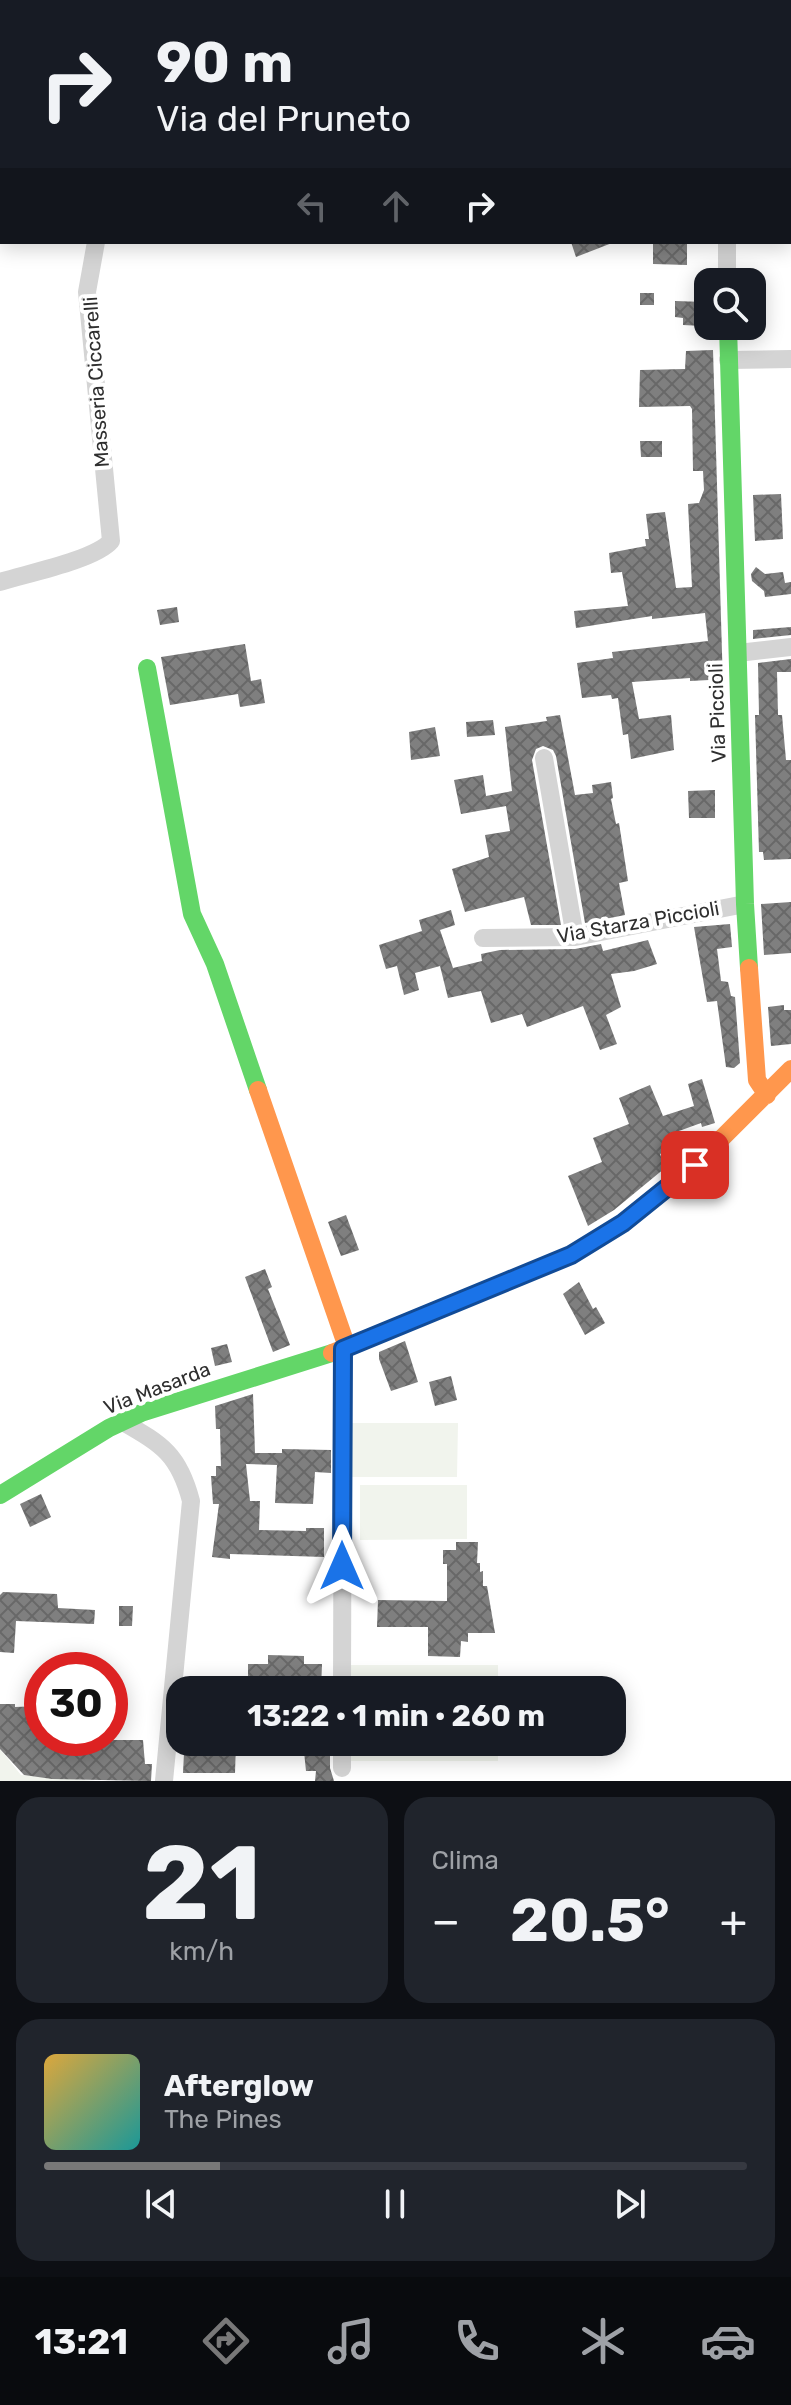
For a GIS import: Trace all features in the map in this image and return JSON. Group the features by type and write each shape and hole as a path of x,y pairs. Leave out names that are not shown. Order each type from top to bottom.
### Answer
{"street":[{"name":"Masseria Ciccarelli","path":"0,582 105,548 111,541 87,292 96,244"},
{"path":"727,244 727,268"},
{"name":"Via Piccioli","path":"728,340 745,904 757,1080 767,1095"},
{"path":"728,360 791,359"},
{"path":"738,653 791,647"},
{"path":"147,668 192,914 215,964 345,1348 342,1676"},
{"path":"544,758 575,937"},
{"name":"Via Starza Piccioli","path":"483,938 575,937 745,904"},
{"name":"Via Masarda","path":"0,1495 141,1413 345,1348 571,1255 623,1223 695,1165 791,1069"},
{"path":"123,1422 150,1437 170,1454 184,1472 191,1501 164,1781"},
{"path":"342,1756 342,1768"}],"shaded area":[{"path":"350,1423 458,1423 457,1477 350,1477"},
{"path":"360,1485 467,1485 467,1539 360,1540"},
{"path":"350,1665 498,1665 498,1676 350,1676"},
{"path":"0,1749 21,1775 96,1781 0,1781"},
{"path":"350,1756 498,1756 498,1761 350,1761"}],"building":[{"path":"572,244 609,244 576,257"},
{"path":"653,244 687,244 687,265 653,264"},
{"path":"640,293 654,293 654,305 640,305"},
{"path":"675,301 694,302 694,326 683,325 683,318 675,317"},
{"path":"713,350 723,686 711,687 709,680 690,681 690,678 632,682 639,719 671,715 674,750 631,759 628,734 623,735 618,698 612,699 611,695 582,698 577,663 613,658 612,652 708,641 705,613 652,619 652,616 576,628 574,611 628,606 622,572 611,573 609,553 646,546 645,539 649,539 646,514 665,512 676,588 692,587 688,504 699,503 704,490 703,471 693,471 692,409 690,406 639,407 640,370 685,369 686,351"},
{"path":"640,441 662,441 662,457 641,457"},
{"path":"781,494 783,539 755,541 753,495"},
{"path":"756,567 765,574 783,572 785,583 791,582 791,594 765,597 764,591 752,581 751,574"},
{"path":"177,607 179,622 160,625 157,610"},
{"path":"791,627 791,635 753,639 753,630"},
{"path":"245,644 251,681 261,679 265,703 240,707 238,694 170,705 161,657"},
{"path":"791,659 791,672 777,672 778,715 782,715 786,760 791,760 791,859 764,860 763,852 759,852 755,715 759,715 758,663"},
{"path":"560,715 575,795 593,793 592,785 611,782 611,799 616,824 619,823 628,881 619,883 625,915 585,923 556,756 553,750 543,746 536,749 532,760 561,925 531,925 524,897 465,912 452,869 489,857 485,835 510,831 506,806 461,814 454,780 483,775 486,796 512,791 505,727 547,721 546,717"},
{"path":"493,720 495,735 467,737 466,722"},
{"path":"435,727 440,756 411,760 409,732"},
{"path":"715,790 715,818 689,818 688,791"},
{"path":"791,902 791,953 764,955 761,904"},
{"path":"451,910 455,925 440,930 453,968 482,961 481,954 500,950 575,949 601,944 603,951 648,940 657,964 611,974 621,1007 606,1015 617,1044 600,1050 583,1006 527,1027 522,1014 491,1023 481,991 448,998 440,966 415,973 419,990 404,995 397,966 386,969 379,945 422,931 419,920"},
{"path":"730,924 732,947 717,949 721,981 728,982 731,996 735,997 740,1063 734,1068 726,1067 717,1001 707,1002 694,927"},
{"path":"784,1005 784,1010 791,1010 791,1044 771,1046 768,1007"},
{"path":"702,1079 715,1123 702,1127 701,1123 668,1135 673,1148 660,1154 665,1168 614,1210 588,1226 568,1176 602,1162 593,1138 629,1124 619,1098 650,1085 663,1116 694,1106 688,1084"},
{"path":"346,1215 359,1250 341,1256 328,1222"},
{"path":"265,1269 272,1287 268,1289 290,1345 273,1352 245,1277"},
{"path":"579,1282 593,1309 596,1307 605,1323 585,1335 563,1294"},
{"path":"405,1341 418,1382 391,1391 379,1352"},
{"path":"227,1344 232,1362 215,1366 211,1348"},
{"path":"451,1376 457,1400 435,1406 429,1382"},
{"path":"253,1394 255,1453 282,1453 282,1449 331,1450 331,1473 315,1472 313,1504 275,1503 277,1465 246,1464 250,1501 260,1501 259,1530 306,1531 306,1528 324,1528 324,1557 230,1554 230,1559 212,1557 219,1504 213,1504 211,1476 216,1476 216,1466 221,1466 220,1429 216,1429 215,1406"},
{"path":"41,1494 51,1517 30,1527 20,1504"},
{"path":"456,1542 478,1542 477,1563 480,1563 480,1572 483,1571 483,1586 487,1586 495,1633 468,1633 468,1642 461,1641 460,1657 428,1656 428,1627 377,1627 378,1600 447,1601 447,1564 443,1564 443,1550 456,1550"},
{"path":"3,1592 57,1594 58,1608 95,1610 94,1624 16,1621 14,1653 0,1652 0,1595"},
{"path":"119,1606 133,1606 132,1626 119,1626"},
{"path":"268,1655 304,1656 304,1664 322,1664 322,1676 248,1676 248,1664 268,1664"},
{"path":"0,1704 15,1704 15,1707 24,1707 24,1756 128,1756 128,1740 143,1740 145,1764 152,1764 151,1781 52,1779 24,1775 0,1749"},
{"path":"184,1756 236,1756 235,1773 183,1773"},
{"path":"304,1756 330,1756 334,1781 315,1781 316,1771 306,1771"}],"traffic: fast":[{"path":"728,340 749,968"},
{"path":"147,668 192,914 215,964 258,1090"},
{"path":"0,1495 109,1428 141,1413 332,1353"}],"traffic: slow":[{"path":"749,968 757,1080 767,1095"},
{"path":"332,1353 571,1255 623,1223 695,1165 791,1069"},
{"path":"258,1090 347,1347"}],"route":[{"path":"342,1566 343,1349 571,1255 623,1223 695,1165"}]}
